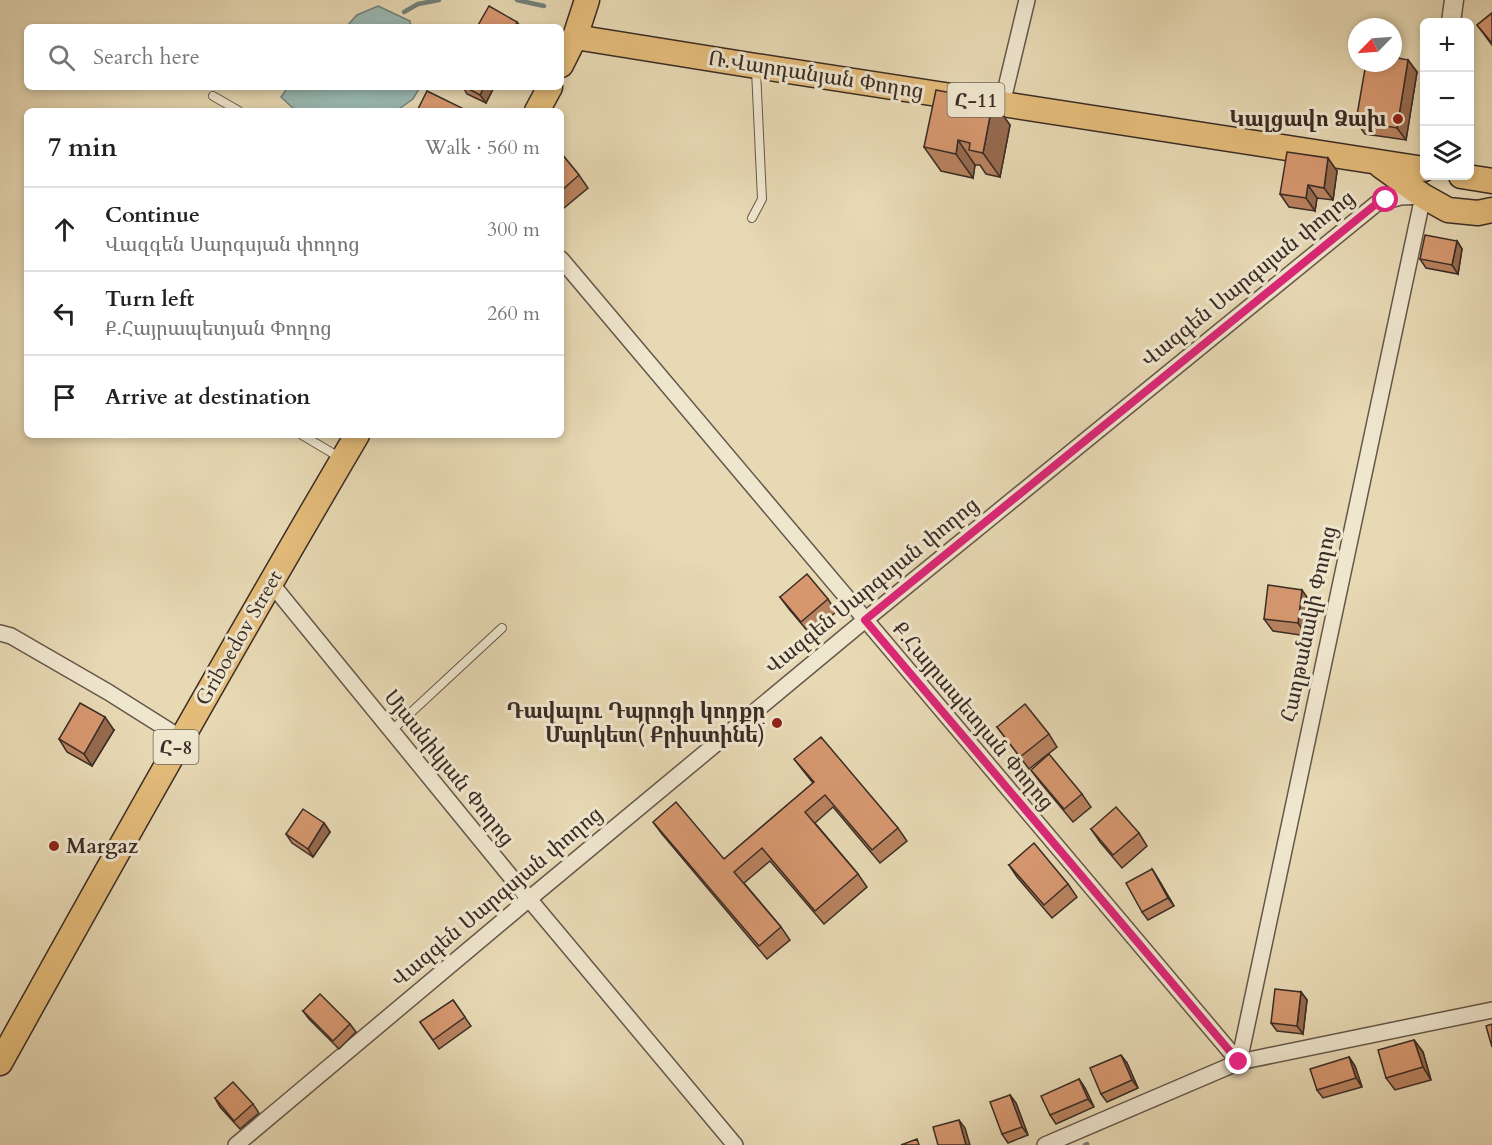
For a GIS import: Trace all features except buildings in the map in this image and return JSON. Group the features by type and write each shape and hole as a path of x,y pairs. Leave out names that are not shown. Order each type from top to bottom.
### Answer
{"main road":[{"path":"564,59 575,37 587,0"},
{"name":"Ռ.Վարդանյան Փողոց","path":"575,37 1376,163"},
{"path":"539,108 548,90"},
{"name":"Հ-11","path":"1376,163 1420,168"},
{"name":"Հ-11","path":"1376,163 1425,186 1448,210 1478,213 1492,210"},
{"path":"1474,178 1492,181"},
{"name":"Griboedov Street","path":"0,1063 181,738 355,438"}],"street":[{"path":"1002,104 1027,0"},
{"path":"1451,18 1454,0"},
{"name":"Վազգեն Սարգսյան փողոց","path":"236,1145 865,620 1376,204 1425,186"},
{"name":"Հաղթանակի Փողոց","path":"1239,1062 1425,186"},
{"name":"Ք.Հայրապետյան Փողոց","path":"564,263 1239,1062"},
{"name":"Մյասնիկյան Փողոց","path":"270,582 528,899 735,1145"},
{"path":"0,633 10,636 108,692 181,738"},
{"path":"1045,1145 1239,1062 1492,1010"}],"lane":[{"path":"752,218 762,199 756,66"},
{"path":"213,96 234,108"},
{"path":"307,438 343,459"},
{"path":"391,731 502,628"}],"water":[{"path":"378,6 410,21 410,24 349,24 357,15"},
{"path":"286,90 418,90 413,99 400,108 293,108 281,97"}],"waterway":[{"path":"404,12 418,4 439,0"},
{"path":"517,0 544,6"}],"place":[{"name":"Կալցավո Ձախ","path":"1398,119"},
{"name":"Դավալու Դպրոցի կողքը Մարկետ( Քրիստինե)","path":"777,723"},
{"name":"Margaz","path":"54,846"}],"route":[{"path":"1239,1062 865,620 1376,204 1386,200"}]}
